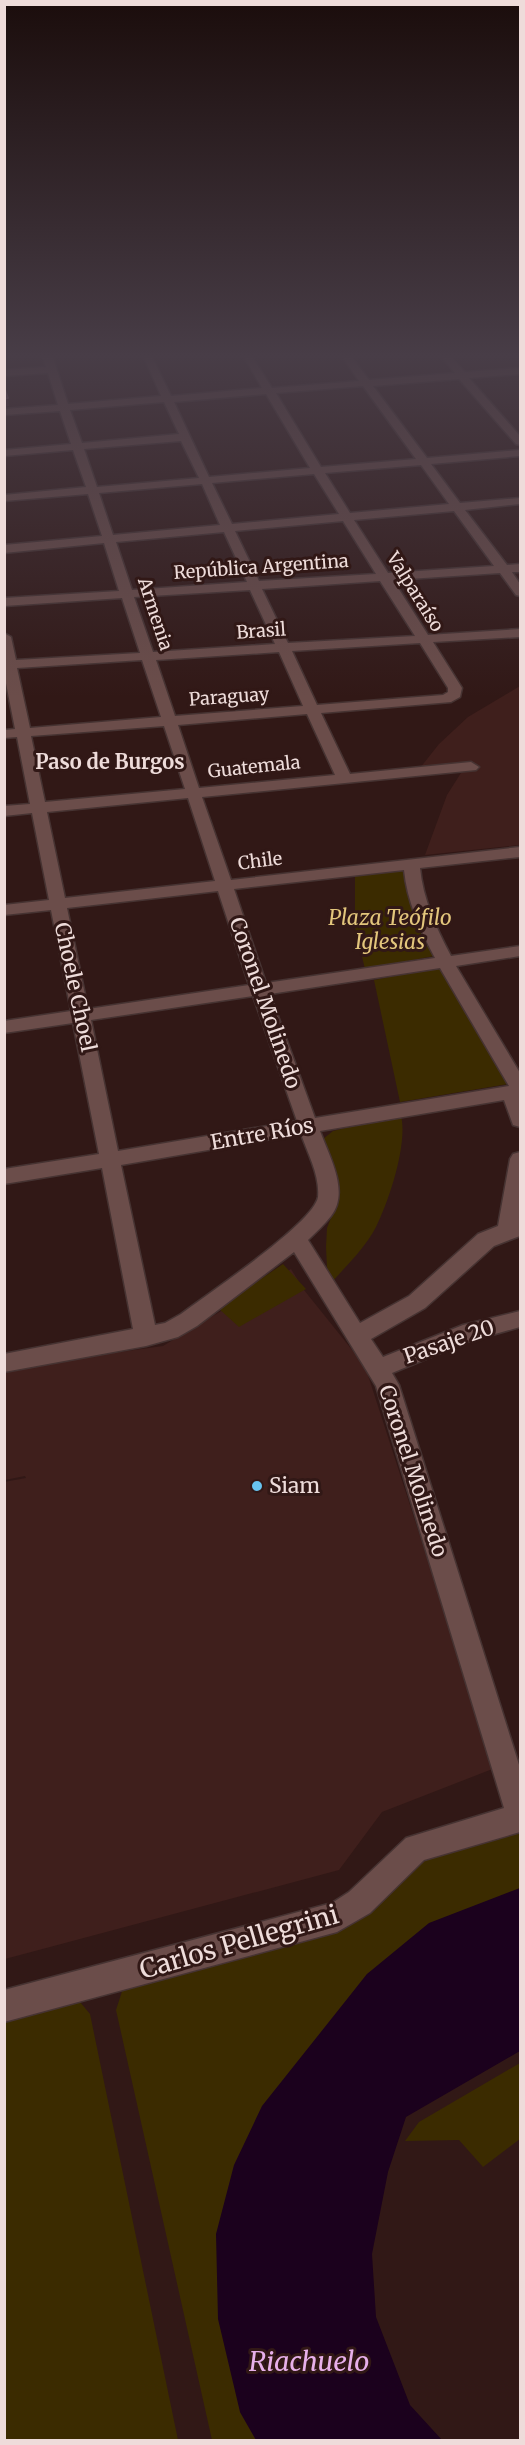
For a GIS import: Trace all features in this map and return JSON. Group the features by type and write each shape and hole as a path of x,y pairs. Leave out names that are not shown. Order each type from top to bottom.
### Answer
{"street":[{"name":"Armenia","path":"87,469 226,885"},
{"path":"201,469 286,648 344,778"},
{"path":"4,498 341,469"},
{"path":"430,469 520,592"},
{"name":"Valparaíso","path":"319,471 346,518 455,688 455,694"},
{"path":"4,549 520,501"},
{"name":"República Argentina","path":"4,602 520,567"},
{"name":"Brasil","path":"8,665 520,633"},
{"name":"Choele Choel","path":"4,638 146,1337"},
{"name":"Paraguay","path":"4,734 446,699 455,694"},
{"name":"Guatemala","path":"4,811 471,767"},
{"name":"Chile","path":"4,910 520,852"},
{"path":"411,863 412,878 419,902 446,962 517,1091 520,1120"},
{"name":"Coronel Molinedo","path":"226,885 307,1126 325,1172 328,1197 318,1217 296,1240 310,1256 326,1289 379,1368 405,1438 520,1812"},
{"path":"4,1027 520,951"},
{"name":"Entre Ríos","path":"4,1177 517,1091"},
{"path":"356,1336 382,1324 417,1302 486,1240 514,1229 520,1159"},
{"path":"4,1363 146,1337 179,1326 296,1240"},
{"name":"Pasaje 20","path":"379,1368 463,1334 519,1319"},
{"name":"Carlos Pellegrini","path":"4,2006 337,1917 354,1909 403,1857 416,1848 520,1818"}],"shaded area":[{"path":"520,686 520,845 425,855 447,795 466,765 420,768 439,744 468,717"},
{"path":"291,1269 304,1290 365,1366 495,1768 382,1812 339,1870 5,1959 4,1482 26,1478 25,1476 5,1480 5,1373 20,1370 20,1366 163,1346"}],"green space":[{"name":"Plaza Teófilo Iglesias","path":"403,869 434,956 365,969 355,928 355,875"},
{"path":"446,966 508,1084 400,1102 374,980"},
{"path":"401,1115 400,1156 381,1216 367,1242 332,1282 327,1267 326,1247 327,1228 336,1205 323,1139 333,1131"},
{"path":"283,1264 306,1289 239,1327 218,1308"},
{"path":"520,1824 520,1888 367,1974 318,2038 240,2412 256,2440 212,2440 116,2010 125,1982 316,1932 419,1854"},
{"path":"75,1996 90,2014 178,2440 5,2440 5,2017"},
{"path":"520,2063 520,2139 483,2167 459,2140 405,2141 419,2122"}],"water":[{"name":"Riachuelo","path":"520,1888 520,2051 406,2117 388,2172 372,2254 376,2317 410,2405 442,2440 256,2440 240,2412 218,2319 216,2234 234,2165 262,2106 367,1974 429,1923"}],"place":[{"name":"Siam","path":"257,1486"}],"district":[{"name":"Paso de Burgos","path":"110,762"}]}
